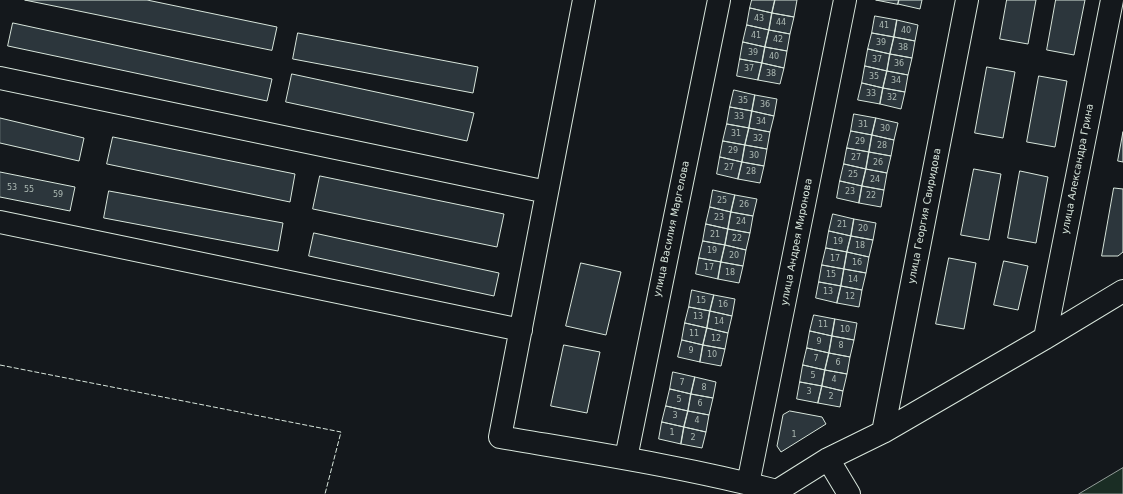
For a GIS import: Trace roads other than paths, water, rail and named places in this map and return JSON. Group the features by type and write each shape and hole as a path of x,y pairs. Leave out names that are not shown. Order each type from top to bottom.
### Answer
{"street":[{"path":"584,0 500,437 626,458 777,491 828,459 883,432 1123,291"},
{"name":"улица Василия Маргелова","path":"626,458 719,0"},
{"name":"улица Андрея Миронова","path":"748,484 845,0"},
{"name":"улица Георгия Свиридова","path":"883,432 967,0"},
{"name":"улица Александра Грина","path":"1045,338 1112,0"},
{"path":"0,78 547,192"},
{"path":"0,222 520,330"},
{"path":"828,459 849,494"}]}
